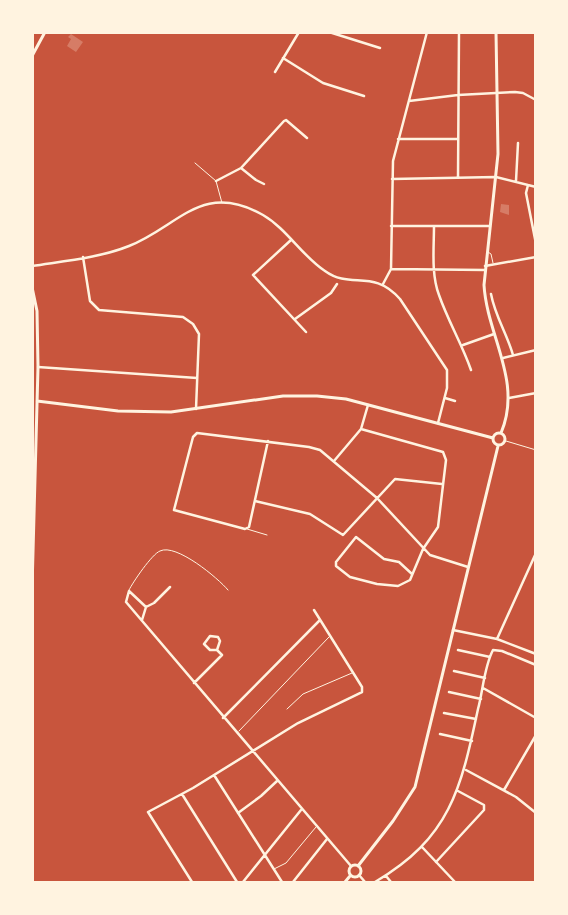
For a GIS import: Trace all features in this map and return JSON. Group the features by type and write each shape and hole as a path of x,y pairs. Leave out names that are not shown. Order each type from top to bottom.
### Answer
{"street":[{"path":"32,56 45,32"},
{"path":"275,72 298,32"},
{"path":"329,32 380,48"},
{"path":"383,284 391,269 392,179 398,139 427,32"},
{"path":"458,177 459,32"},
{"path":"35,401 136,412 171,412 294,395 331,397 493,438 501,433 505,422 508,381 484,292 496,177 496,32"},
{"path":"283,58 323,84 364,96"},
{"path":"409,101 458,95 497,93 523,93 536,100"},
{"path":"216,181 242,168 286,120 300,130 307,138"},
{"path":"398,139 458,140"},
{"path":"516,181 518,143"},
{"path":"242,168 264,184"},
{"path":"392,179 496,177 536,187"},
{"path":"528,185 526,193 536,244"},
{"path":"32,266 83,258 129,246 187,211 203,206 222,204 242,206 264,216 332,275 383,284 400,299 447,370 448,381 438,423"},
{"path":"391,226 490,226"},
{"path":"434,226 435,269 438,294 463,345 471,370"},
{"path":"291,240 253,275 306,332"},
{"path":"391,269 485,268 536,257"},
{"path":"83,258 90,301 99,310 179,316 193,324 199,334 196,409"},
{"path":"295,319 331,293 337,284"},
{"path":"32,287 37,311 38,367 35,401 32,589"},
{"path":"492,294 500,326 509,340 513,355"},
{"path":"463,345 496,334"},
{"path":"503,358 536,350"},
{"path":"38,367 197,378"},
{"path":"508,398 536,393"},
{"path":"445,398 455,401"},
{"path":"334,461 361,429 368,405"},
{"path":"361,429 443,452 446,460 438,527 423,549 412,574 405,584 398,586 378,584 343,574 338,570 336,562 356,537 384,559 398,562 412,574"},
{"path":"268,441 249,527 175,512 179,488 193,437 197,433 268,441 309,447 320,450 377,498 423,549 439,559 468,567"},
{"path":"498,446 506,441 501,433"},
{"path":"493,438 498,446"},
{"path":"358,866 394,821 415,788 498,446"},
{"path":"255,501 310,514 322,520 337,533 343,535 395,479 443,484"},
{"path":"497,639 536,553"},
{"path":"142,620 146,607 154,603 170,587"},
{"path":"146,607 129,591 126,602 316,827 351,866 358,866"},
{"path":"192,882 148,812 253,752 298,723 360,694 362,687 314,610"},
{"path":"223,718 321,619"},
{"path":"452,630 497,639 536,654"},
{"path":"194,683 222,655 217,650 210,650 204,644 210,636 218,636 220,641 217,650"},
{"path":"458,650 490,657"},
{"path":"375,882 386,876 422,847 438,827 458,791 466,770 492,650 502,651 536,666"},
{"path":"454,671 485,678"},
{"path":"483,688 536,718"},
{"path":"449,692 481,699"},
{"path":"444,713 476,719"},
{"path":"440,734 472,741"},
{"path":"504,790 536,735"},
{"path":"466,770 504,790 536,813"},
{"path":"214,775 282,882"},
{"path":"238,813 261,796 277,780"},
{"path":"436,862 484,810 484,805 458,791"},
{"path":"182,794 237,882"},
{"path":"243,882 301,809"},
{"path":"293,882 327,839"},
{"path":"422,847 455,882"},
{"path":"350,876 348,870 351,866"},
{"path":"358,866 361,871 359,875"},
{"path":"350,876 359,875"},
{"path":"359,875 365,882"},
{"path":"345,882 350,876"},
{"path":"386,876 391,882"}],"lane":[{"path":"195,163 216,181 222,204"},
{"path":"487,252 491,254 494,265"},
{"path":"506,441 536,450"},
{"path":"247,528 266,535"},
{"path":"129,591 139,572 157,552 164,550 173,551 190,559 228,590"},
{"path":"237,734 288,678 330,636"},
{"path":"286,709 303,694 352,673"},
{"path":"273,869 286,863 316,827"}],"building":[{"path":"71,34 83,42 76,52 67,46 71,39 68,37"},
{"path":"501,204 509,205 509,215 500,212"}]}
